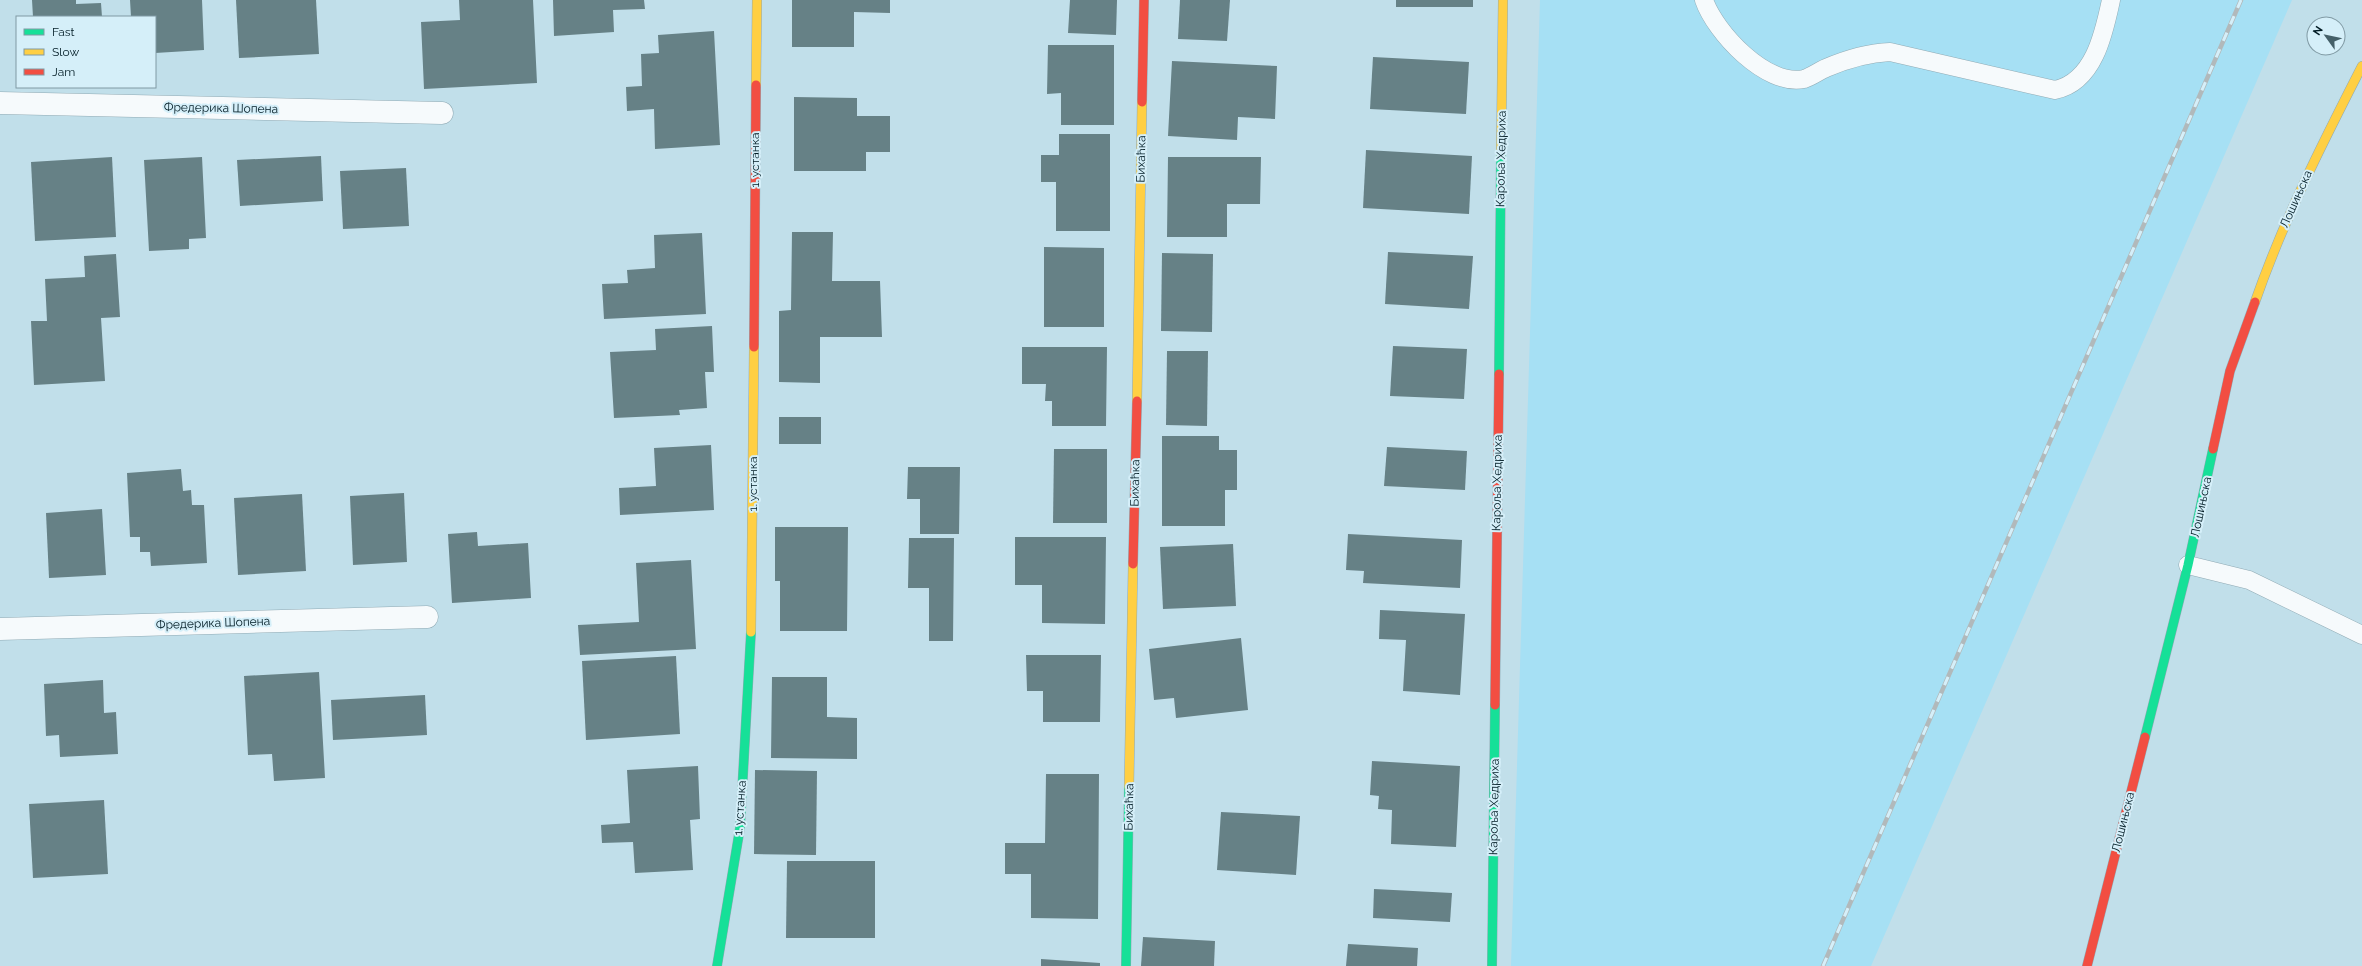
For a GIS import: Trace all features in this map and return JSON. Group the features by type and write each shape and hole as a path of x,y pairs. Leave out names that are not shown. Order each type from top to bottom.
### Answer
{"street":[{"name":"1. устанка","path":"717,966 740,828 752,619 757,0"},
{"name":"Бихаћка","path":"1126,966 1144,0"},
{"name":"Кароља Хедриха","path":"1492,966 1503,0"},
{"name":"Лошињска","path":"2087,966 2188,565 2230,371 2275,245 2310,166 2362,66"},
{"name":"Фредерика Шопена","path":"0,103 442,112"},
{"name":"Фредерика Шопена","path":"0,629 427,617"}],"lane":[{"path":"1704,0 1721,29 1749,59 1777,77 1803,79 1871,52 1890,52 2055,90 2068,88 2084,73 2104,33 2111,0"},
{"path":"2188,565 2249,580 2362,635"}],"shaded area":[{"path":"1540,0 2292,0 1871,966 1511,966"}],"building":[{"path":"32,0 76,0 76,4 101,3 102,16 33,16"},
{"path":"130,0 202,0 204,50 156,53 156,16 131,16"},
{"path":"236,0 316,0 319,54 239,58"},
{"path":"459,0 533,0 537,83 424,89 421,22 460,20"},
{"path":"553,0 644,0 645,9 613,10 614,32 554,36"},
{"path":"792,0 890,0 890,13 854,12 854,47 792,47"},
{"path":"1070,0 1117,0 1116,35 1068,33"},
{"path":"1180,0 1230,0 1227,41 1178,39"},
{"path":"1396,0 1473,0 1473,7 1396,7"},
{"path":"714,31 720,145 655,149 654,109 627,111 626,87 642,86 641,54 659,53 658,35"},
{"path":"1048,45 1114,45 1114,125 1061,125 1061,93 1047,94"},
{"path":"1373,57 1469,62 1466,114 1370,109"},
{"path":"1172,61 1277,66 1275,119 1238,117 1237,140 1168,136"},
{"path":"794,97 857,98 857,116 890,116 890,152 866,152 866,171 794,171"},
{"path":"1059,134 1110,134 1110,231 1056,231 1056,182 1041,182 1041,155 1059,155"},
{"path":"1366,150 1472,156 1469,214 1363,208"},
{"path":"321,156 323,201 240,206 237,160"},
{"path":"112,157 116,237 35,241 31,162"},
{"path":"202,157 206,238 189,239 189,249 149,251 144,160"},
{"path":"1168,157 1261,157 1260,204 1227,204 1227,237 1167,237"},
{"path":"406,168 409,226 343,229 340,171"},
{"path":"792,232 833,232 832,281 880,281 882,337 820,337 820,383 779,382 779,311 791,310"},
{"path":"702,233 706,314 604,319 602,284 628,283 627,270 655,268 654,235"},
{"path":"1044,247 1104,248 1104,327 1044,327"},
{"path":"1388,252 1473,256 1469,309 1385,304"},
{"path":"1162,253 1213,254 1212,332 1161,331"},
{"path":"116,254 120,317 101,318 105,381 34,385 31,321 47,321 45,279 85,277 84,256"},
{"path":"712,326 714,372 705,372 707,408 679,410 680,415 614,418 610,352 656,350 655,329"},
{"path":"1393,346 1467,349 1464,399 1390,396"},
{"path":"1022,347 1107,347 1106,426 1052,426 1052,401 1045,401 1046,384 1022,384"},
{"path":"1167,351 1208,351 1207,426 1166,425"},
{"path":"779,417 821,417 821,444 779,444"},
{"path":"1162,436 1219,436 1219,450 1237,450 1237,490 1225,490 1225,526 1162,526"},
{"path":"711,445 714,510 620,515 619,488 656,486 654,448"},
{"path":"1387,447 1467,451 1465,490 1384,486"},
{"path":"1054,449 1107,449 1107,523 1053,523"},
{"path":"908,467 960,467 959,534 920,534 920,499 907,499"},
{"path":"181,469 183,491 191,490 192,505 204,505 207,563 151,566 150,552 140,552 140,537 130,537 127,473"},
{"path":"404,493 407,562 353,565 350,496"},
{"path":"302,494 306,571 238,575 234,498"},
{"path":"102,509 106,575 49,578 46,513"},
{"path":"775,527 848,527 847,631 780,631 780,581 775,581"},
{"path":"477,532 478,546 528,543 531,598 452,603 448,534"},
{"path":"1348,534 1462,540 1460,588 1363,583 1364,571 1346,570"},
{"path":"1015,537 1106,537 1105,624 1042,623 1042,585 1015,585"},
{"path":"909,538 954,538 953,641 929,641 929,588 908,588"},
{"path":"1233,544 1236,606 1163,609 1160,547"},
{"path":"691,560 696,649 580,655 578,625 639,622 636,563"},
{"path":"1380,610 1465,614 1460,695 1403,691 1406,640 1379,639"},
{"path":"1241,638 1248,710 1176,718 1174,698 1154,700 1149,649"},
{"path":"1026,655 1101,655 1100,722 1043,722 1043,691 1027,691"},
{"path":"676,656 680,734 586,740 582,661"},
{"path":"319,672 325,778 274,781 272,754 248,755 244,676"},
{"path":"772,677 827,677 827,717 857,718 857,759 771,758"},
{"path":"103,680 104,713 116,712 118,754 60,757 59,735 46,736 44,684"},
{"path":"425,695 427,735 333,740 331,700"},
{"path":"1372,761 1460,766 1456,847 1391,844 1392,810 1378,809 1379,796 1370,795"},
{"path":"698,766 700,819 690,820 693,870 635,873 633,842 602,843 601,825 630,823 627,770"},
{"path":"755,770 817,771 816,855 754,854"},
{"path":"1046,774 1099,774 1098,919 1031,918 1031,874 1005,874 1005,843 1045,843"},
{"path":"104,800 108,874 33,878 29,804"},
{"path":"1221,812 1300,816 1296,875 1217,870"},
{"path":"787,861 875,861 875,938 786,938"},
{"path":"1374,889 1452,893 1450,922 1373,918"},
{"path":"1143,937 1215,941 1214,966 1141,966"},
{"path":"1348,944 1418,948 1417,966 1346,966"},
{"path":"1041,959 1100,963 1100,966 1041,966"}],"railway":[{"path":"1823,966 2241,0"}],"traffic: fast":[{"path":"1499,374 1501,154"},
{"path":"2145,737 2188,565 2213,449"},
{"path":"717,966 740,828 751,632"},
{"path":"1492,966 1495,705"},
{"path":"1126,966 1129,787"}],"traffic: slow":[{"path":"756,85 757,0"},
{"path":"1501,154 1503,0"},
{"path":"2255,302 2291,211 2318,153 2362,66"},
{"path":"1137,401 1142,102"},
{"path":"751,632 754,347"},
{"path":"1129,787 1133,564"}],"traffic: jam":[{"path":"1142,102 1144,0"},
{"path":"754,347 756,85"},
{"path":"2213,449 2230,371 2255,302"},
{"path":"1495,705 1499,374"},
{"path":"1133,564 1137,401"},
{"path":"2087,966 2145,737"}]}
